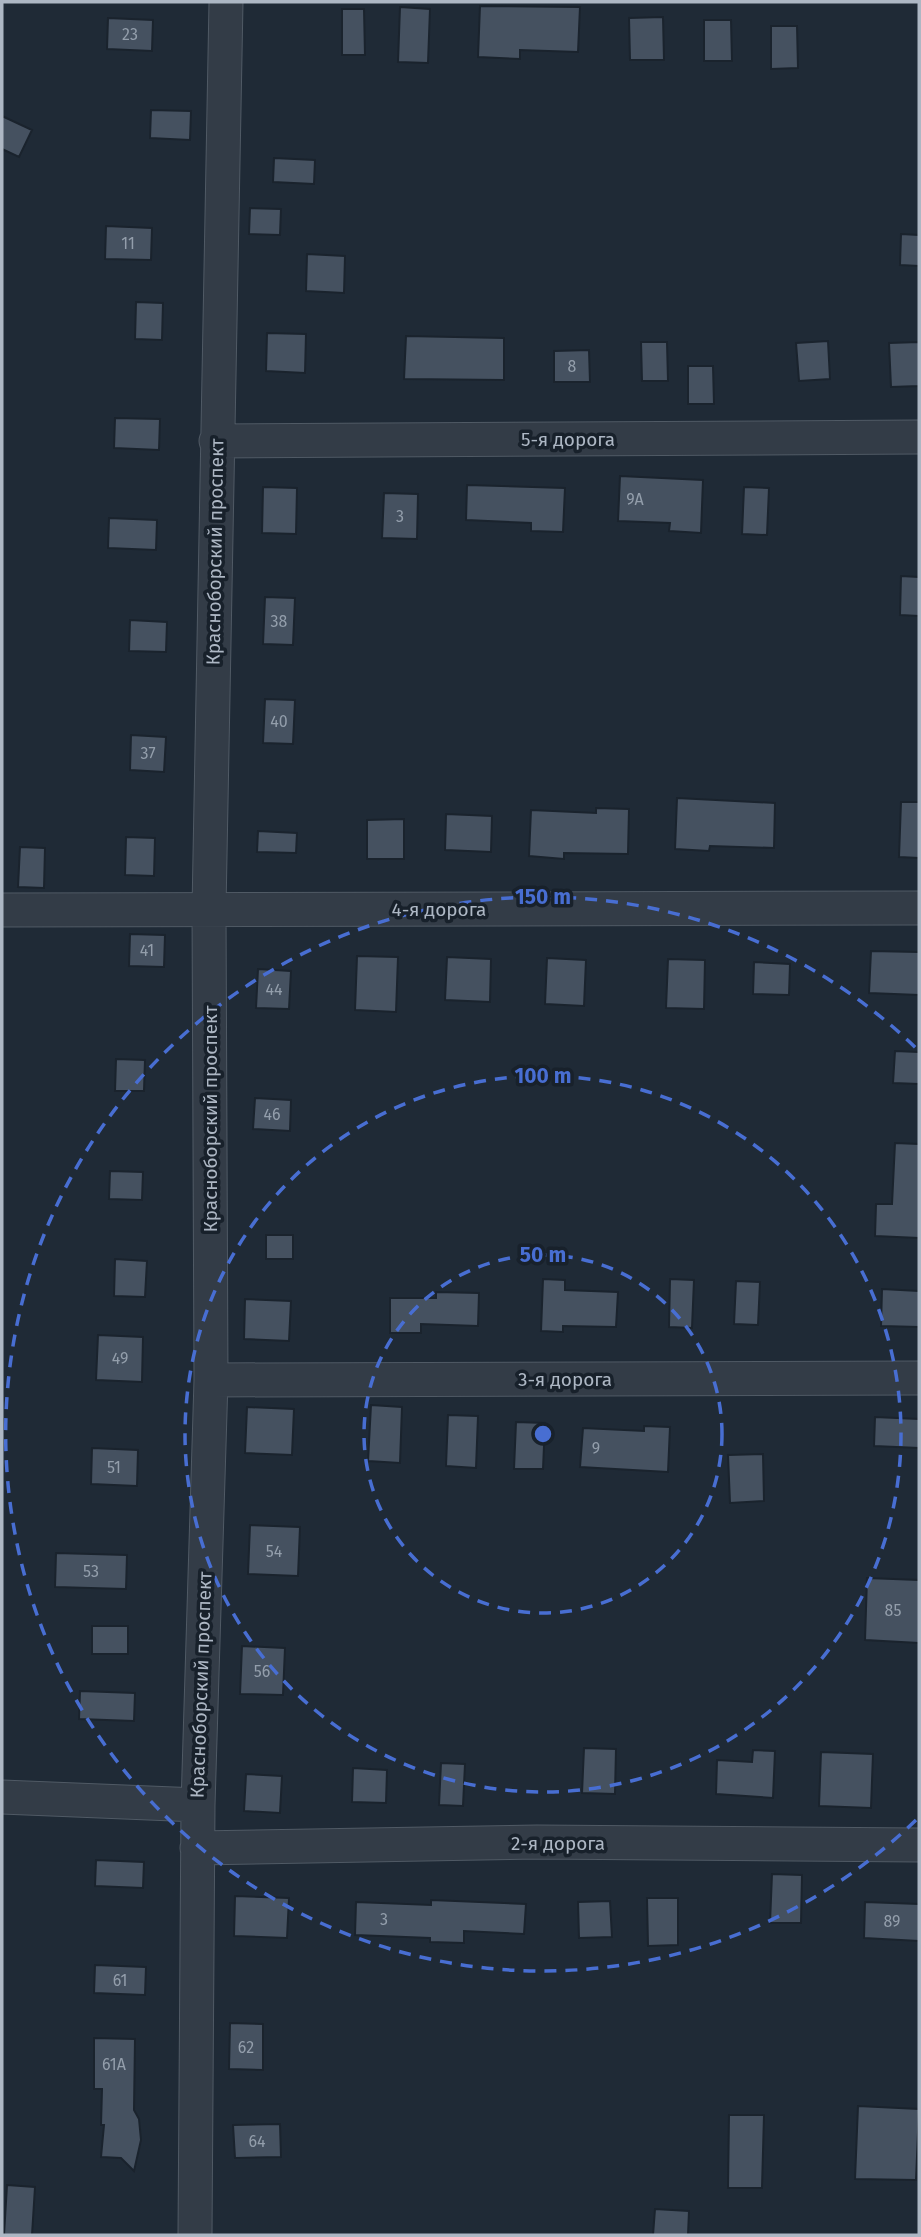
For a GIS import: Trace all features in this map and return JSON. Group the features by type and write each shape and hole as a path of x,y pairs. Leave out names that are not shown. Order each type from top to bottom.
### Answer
{"street":[{"name":"Красноборский проспект","path":"195,2235 197,1848 211,1380 209,909 226,2"},
{"name":"5-я дорога","path":"216,441 919,437"},
{"name":"4-я дорога","path":"2,910 919,908"},
{"name":"3-я дорога","path":"211,1380 919,1378"},
{"path":"2,1797 198,1805"},
{"name":"2-я дорога","path":"197,1848 537,1843 919,1845"}],"building":[{"path":"480,6 580,7 578,52 520,50 520,59 478,57"},
{"path":"400,7 430,9 428,63 398,62"},
{"path":"342,9 364,9 365,55 342,55"},
{"path":"663,17 664,60 630,60 629,18"},
{"path":"108,18 153,20 152,51 107,49"},
{"path":"704,20 731,20 732,61 704,61"},
{"path":"771,26 797,26 798,68 771,69"},
{"path":"151,110 191,111 190,140 150,138"},
{"path":"2,116 32,130 19,157 2,149"},
{"path":"274,158 315,160 314,184 273,182"},
{"path":"250,208 281,209 280,235 249,234"},
{"path":"106,226 152,228 151,260 105,259"},
{"path":"901,234 919,235 919,266 900,265"},
{"path":"307,254 345,256 344,293 306,291"},
{"path":"136,302 163,303 162,340 135,339"},
{"path":"267,333 306,334 305,373 266,371"},
{"path":"406,336 504,338 504,380 404,379"},
{"path":"828,341 830,379 799,381 796,343"},
{"path":"641,342 667,342 668,381 642,381"},
{"path":"919,342 919,386 891,387 889,343"},
{"path":"589,350 590,382 554,382 554,351"},
{"path":"688,366 713,366 714,404 688,404"},
{"path":"115,418 160,419 159,450 114,448"},
{"path":"620,476 703,480 701,533 669,531 670,523 618,521"},
{"path":"467,485 565,488 563,532 531,531 531,523 466,520"},
{"path":"263,487 297,488 296,534 262,533"},
{"path":"744,487 769,488 767,535 742,534"},
{"path":"384,493 418,494 417,539 382,538"},
{"path":"109,518 157,520 156,550 108,548"},
{"path":"901,576 919,577 919,616 900,615"},
{"path":"265,597 295,598 293,645 263,644"},
{"path":"130,620 167,622 166,652 129,651"},
{"path":"265,699 295,700 293,744 263,743"},
{"path":"131,735 166,737 164,772 130,770"},
{"path":"677,798 775,803 774,848 710,846 709,851 675,849"},
{"path":"901,802 919,802 919,858 899,857"},
{"path":"596,808 629,809 628,854 564,853 564,859 529,856 531,810 596,813"},
{"path":"446,814 492,816 491,852 445,850"},
{"path":"404,819 404,859 367,859 367,820"},
{"path":"258,831 297,833 296,853 257,852"},
{"path":"126,837 155,838 154,876 125,875"},
{"path":"20,847 45,848 44,888 18,887"},
{"path":"130,934 165,935 164,967 129,966"},
{"path":"871,951 919,952 919,995 869,993"},
{"path":"357,956 398,957 396,1012 355,1010"},
{"path":"447,957 491,959 490,1002 445,1000"},
{"path":"547,958 586,960 584,1006 545,1004"},
{"path":"668,959 705,960 704,1009 666,1008"},
{"path":"754,962 790,964 789,995 753,994"},
{"path":"258,969 291,971 289,1009 256,1008"},
{"path":"895,1051 919,1052 919,1084 893,1083"},
{"path":"116,1059 145,1060 144,1091 115,1091"},
{"path":"255,1098 291,1100 290,1131 253,1129"},
{"path":"895,1143 919,1144 919,1238 875,1236 876,1204 892,1204"},
{"path":"110,1171 143,1172 142,1200 109,1199"},
{"path":"266,1235 293,1235 293,1259 266,1259"},
{"path":"115,1259 147,1261 145,1297 114,1296"},
{"path":"543,1279 565,1280 565,1290 618,1292 616,1327 563,1326 563,1332 541,1331"},
{"path":"670,1279 694,1280 692,1328 669,1327"},
{"path":"736,1281 760,1282 758,1325 734,1324"},
{"path":"882,1289 919,1291 919,1327 881,1326"},
{"path":"436,1292 479,1293 478,1326 421,1324 421,1333 390,1333 390,1298 436,1298"},
{"path":"245,1299 291,1301 289,1341 244,1339"},
{"path":"98,1335 143,1337 142,1382 96,1380"},
{"path":"371,1405 402,1407 400,1463 368,1461"},
{"path":"247,1407 294,1409 292,1455 245,1453"},
{"path":"448,1415 478,1416 476,1468 446,1466"},
{"path":"875,1417 919,1419 919,1448 874,1446"},
{"path":"516,1422 545,1423 543,1469 514,1469"},
{"path":"644,1426 670,1427 668,1472 580,1467 583,1428 644,1431"},
{"path":"92,1448 138,1450 137,1486 91,1484"},
{"path":"763,1454 764,1501 730,1503 728,1455"},
{"path":"250,1525 300,1527 298,1576 248,1574"},
{"path":"56,1553 127,1555 126,1589 55,1587"},
{"path":"867,1578 919,1580 919,1643 865,1640"},
{"path":"92,1626 128,1626 128,1654 92,1654"},
{"path":"242,1646 285,1648 283,1695 240,1694"},
{"path":"80,1691 135,1693 134,1721 79,1719"},
{"path":"584,1748 616,1749 615,1794 582,1793"},
{"path":"753,1750 775,1751 773,1798 716,1794 717,1760 752,1762"},
{"path":"821,1752 873,1754 871,1808 819,1806"},
{"path":"441,1763 465,1764 463,1806 439,1805"},
{"path":"353,1768 387,1770 386,1803 352,1802"},
{"path":"246,1774 282,1776 280,1813 244,1811"},
{"path":"96,1860 144,1862 143,1888 95,1886"},
{"path":"772,1874 802,1875 801,1923 770,1923"},
{"path":"235,1896 289,1898 287,1938 234,1936"},
{"path":"647,1898 678,1898 678,1945 648,1946"},
{"path":"431,1900 526,1904 524,1934 464,1931 464,1943 430,1942 430,1938 355,1935 356,1902 431,1905"},
{"path":"610,1901 612,1937 579,1938 578,1902"},
{"path":"865,1902 919,1904 919,1941 864,1938"},
{"path":"95,1965 146,1967 145,1995 94,1993"},
{"path":"230,2023 263,2024 263,2070 229,2069"},
{"path":"94,2038 135,2039 134,2110 139,2119 141,2140 134,2171 121,2158 101,2157 104,2125 101,2125 102,2089 94,2089"},
{"path":"858,2106 919,2109 916,2180 855,2179"},
{"path":"729,2115 764,2115 762,2188 728,2188"},
{"path":"280,2124 281,2157 235,2158 233,2125"},
{"path":"7,2185 35,2187 32,2235 4,2235"},
{"path":"655,2209 689,2211 688,2235 653,2235"}]}
